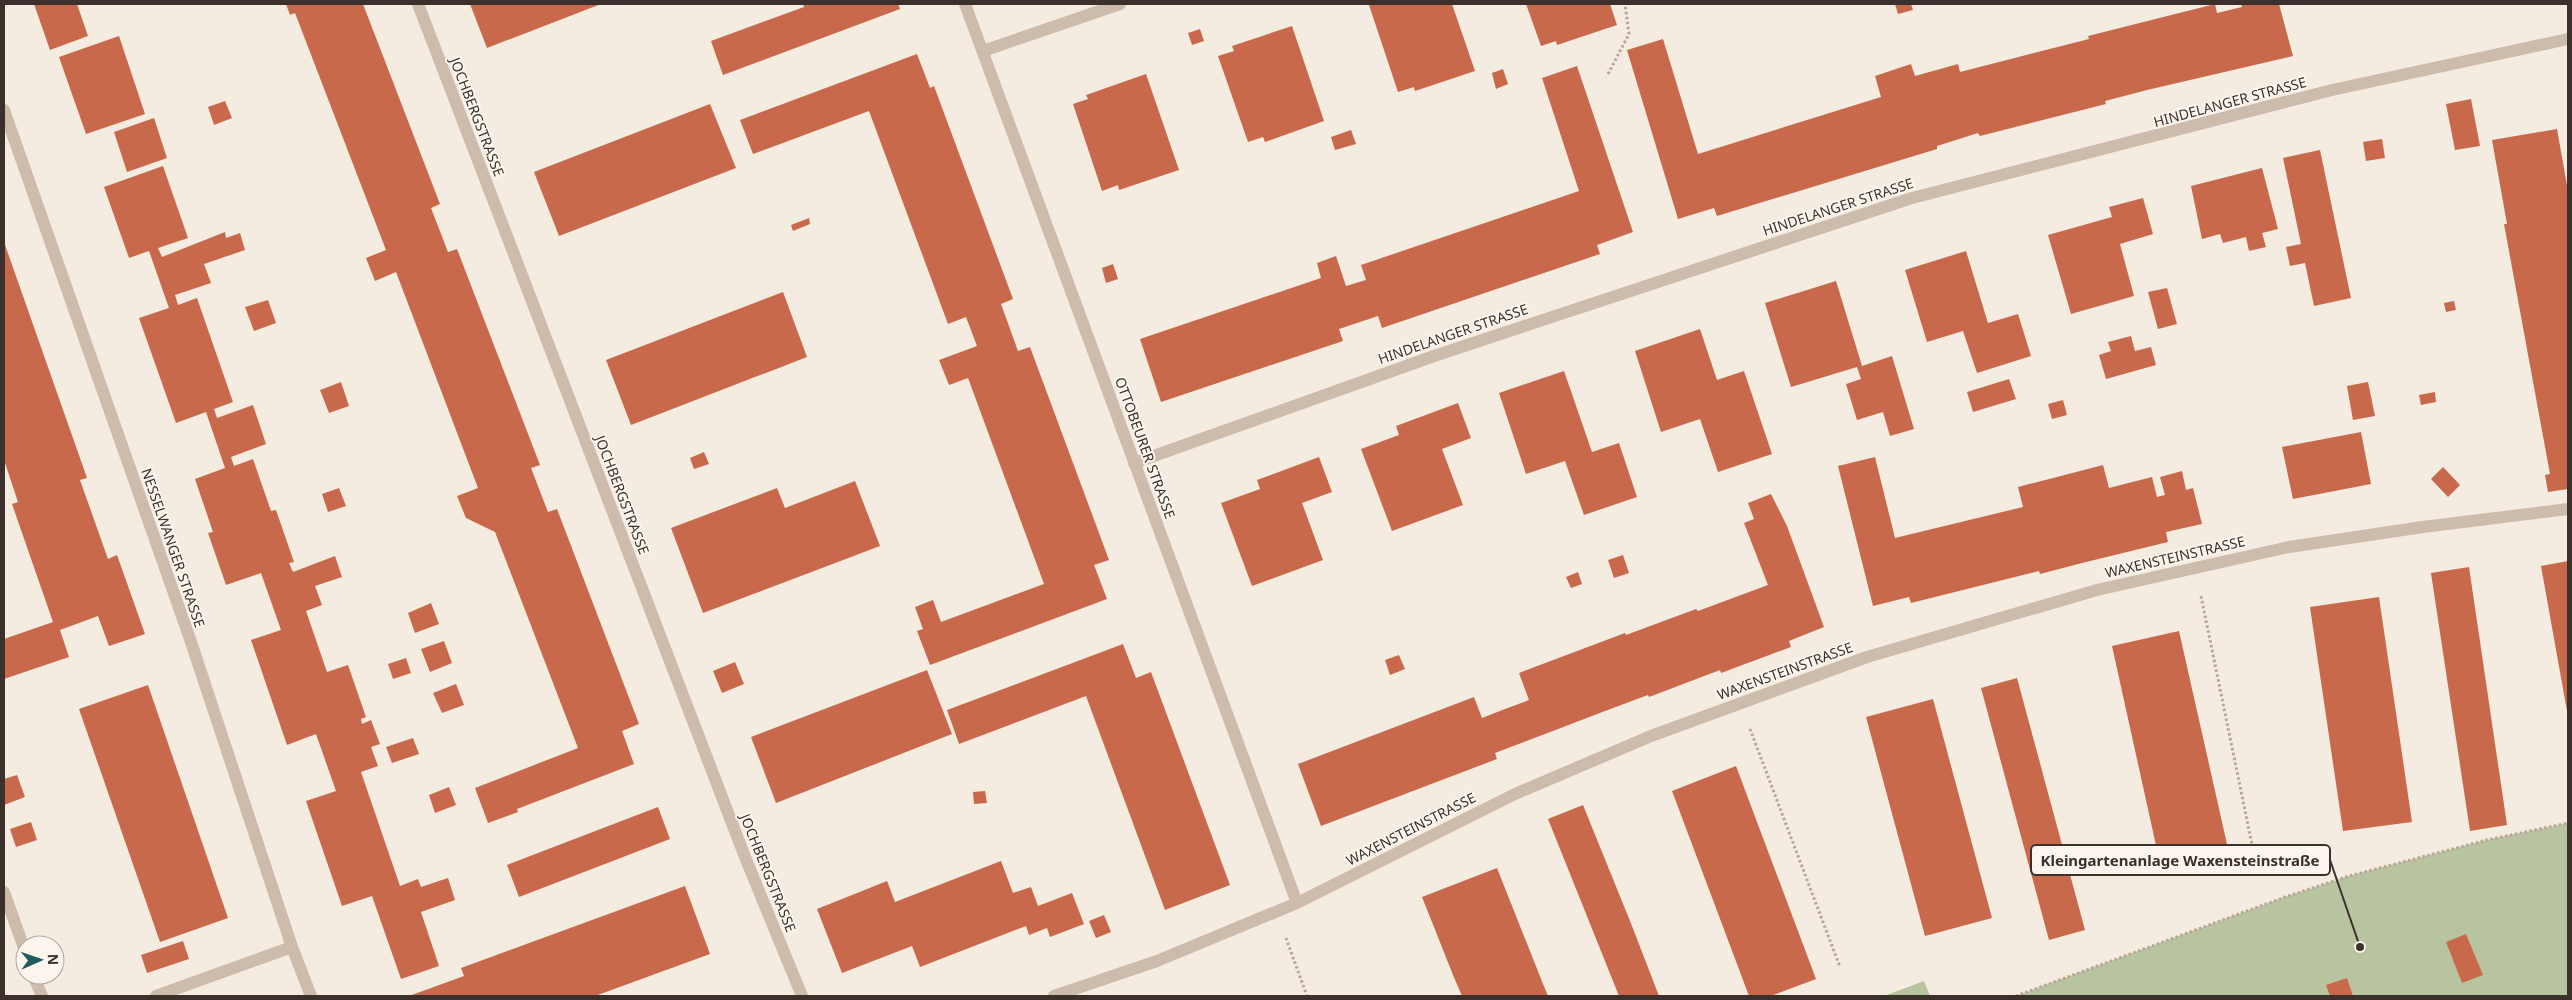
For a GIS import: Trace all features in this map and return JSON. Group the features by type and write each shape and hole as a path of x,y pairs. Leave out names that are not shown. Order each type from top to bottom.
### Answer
{"street":[{"name":"JOCHBERGSTRASSE","path":"418,4 745,857 802,996"},
{"name":"OTTOBEURER STRASSE","path":"965,4 1297,904"},
{"path":"982,51 1120,4"},
{"name":"HINDELANGER STRASSE","path":"1134,463 1437,355 1912,198 2332,90 2568,39"},
{"name":"NESSELWANGER STRASSE","path":"4,110 190,639 292,948 311,996"},
{"name":"WAXENSTEINSTRASSE","path":"1054,996 1157,961 1297,904 1515,794 1651,736 1876,654 2097,590 2289,547 2423,527 2568,509"},
{"path":"4,892 19,935"},
{"path":"156,996 292,948"}],"path":[{"path":"1608,74 1629,34 1625,4"},
{"path":"2195,568 2257,870"},
{"path":"1740,703 1840,967"},
{"path":"2016,996 2276,900 2349,876 2487,840 2568,824"},
{"path":"1277,911 1306,996"}],"green space":[{"path":"2568,823 2568,996 2016,996 2285,897 2349,876 2487,840"},
{"path":"1924,981 1930,996 1884,996"}],"building":[{"path":"34,4 77,4 88,36 50,50"},
{"path":"286,4 363,4 440,204 431,208 448,252 457,249 540,465 531,468 548,512 557,509 639,724 622,731 634,764 517,809 518,812 488,823 475,788 578,748 495,532 466,518 457,496 478,488 396,272 375,281 366,258 386,250 295,13 290,15"},
{"path":"470,4 601,4 487,48"},
{"path":"803,4 898,4 900,9 723,75 711,41 804,7"},
{"path":"1452,4 1475,71 1415,91 1414,87 1398,92 1369,5"},
{"path":"1526,4 1610,4 1617,25 1557,45 1556,41 1541,46"},
{"path":"1895,4 1911,4 1913,10 1898,14"},
{"path":"2215,4 2217,13 2242,7 2241,4 2279,4 2293,56 2147,90 2105,101 2106,104 1980,136 1978,133 1937,146 1937,149 1717,216 1714,208 1678,219 1627,50 1663,39 1698,154 1881,97 1875,76 1911,64 1915,76 1958,64 1960,72 2089,39 2088,36"},
{"path":"1292,26 1324,121 1265,142 1263,137 1248,142 1218,56 1234,51 1232,46"},
{"path":"1200,29 1204,41 1192,45 1188,33"},
{"path":"119,36 145,114 86,134 59,57"},
{"path":"917,54 930,88 934,86 1013,299 1001,304 1018,351 1030,347 1109,560 1094,565 1107,599 930,665 917,631 923,629 915,607 933,600 941,622 1044,584 968,378 949,385 939,360 977,346 966,317 948,324 869,111 753,154 740,120"},
{"path":"1577,66 1633,232 1597,245 1600,254 1382,328 1378,316 1339,329 1343,341 1161,402 1140,339 1321,278 1317,263 1336,256 1346,286 1366,280 1361,265 1579,191 1542,78"},
{"path":"1503,69 1508,84 1496,89 1492,73"},
{"path":"1146,74 1179,170 1119,190 1118,185 1102,191 1073,104 1088,99 1086,95"},
{"path":"2471,99 2480,146 2455,150 2446,104"},
{"path":"225,101 232,118 214,125 208,107"},
{"path":"710,104 736,168 559,236 534,172"},
{"path":"154,118 167,158 127,172 114,132"},
{"path":"2557,129 2568,191 2568,489 2548,492 2545,475 2550,474 2504,224 2507,224 2492,140"},
{"path":"1351,130 1356,144 1335,150 1331,137"},
{"path":"2382,139 2385,158 2366,161 2363,142"},
{"path":"2320,150 2351,298 2314,306 2305,263 2290,266 2286,247 2301,244 2283,158"},
{"path":"163,166 188,238 158,248 162,257 225,232 226,238 240,233 245,250 204,264 211,283 175,295 178,305 197,298 233,402 214,409 217,418 253,405 266,444 231,457 234,466 253,459 271,511 276,510 294,562 289,563 293,572 335,556 342,577 315,586 322,605 306,611 327,672 348,665 366,717 361,719 362,724 371,720 380,744 371,747 378,766 361,772 400,886 418,879 421,887 448,878 455,900 421,912 439,966 401,979 372,896 342,906 306,801 336,791 316,734 287,745 251,640 281,630 261,573 226,585 208,533 213,532 195,479 225,468 206,412 176,423 139,318 169,308 149,251 129,258 104,187"},
{"path":"2262,168 2278,229 2262,233 2266,247 2249,251 2246,237 2223,243 2220,234 2202,239 2191,186"},
{"path":"2143,198 2153,234 2120,244 2134,296 2071,314 2048,235 2112,217 2109,207"},
{"path":"809,218 810,224 793,231 791,225"},
{"path":"4,242 87,478 80,480 108,559 117,555 145,634 109,646 98,616 60,630 69,657 4,679 4,639 53,622 12,504 18,502 4,460"},
{"path":"1966,251 1988,323 2018,314 2031,356 1977,373 1963,331 1927,342 1905,270"},
{"path":"1113,264 1118,279 1106,283 1102,268"},
{"path":"1836,281 1862,366 1892,356 1914,429 1890,436 1883,412 1857,420 1846,384 1861,379 1857,367 1791,387 1765,303"},
{"path":"2167,288 2177,324 2158,329 2148,292"},
{"path":"783,292 807,357 631,425 606,360"},
{"path":"268,300 276,323 254,331 245,307"},
{"path":"2454,301 2456,310 2446,312 2444,303"},
{"path":"1700,329 1717,380 1744,371 1772,454 1718,472 1700,419 1661,432 1635,351"},
{"path":"2131,336 2135,351 2151,347 2156,365 2106,379 2099,355 2111,351 2108,342"},
{"path":"1564,371 1592,452 1619,443 1637,497 1584,515 1565,461 1526,474 1499,393"},
{"path":"2009,379 2016,399 1973,412 1967,392"},
{"path":"341,382 349,406 329,413 320,390"},
{"path":"2368,382 2375,416 2353,420 2347,386"},
{"path":"2435,392 2436,402 2421,405 2419,395"},
{"path":"2063,400 2067,415 2052,419 2048,404"},
{"path":"1458,403 1471,438 1442,449 1463,505 1392,531 1361,449 1399,435 1396,426"},
{"path":"2361,432 2371,484 2293,499 2282,447"},
{"path":"704,452 709,464 694,469 690,458"},
{"path":"1319,457 1332,492 1302,503 1323,560 1252,586 1221,503 1260,489 1257,480"},
{"path":"1875,457 1895,538 2023,507 2018,487 2103,465 2109,488 2152,477 2157,497 2165,495 2160,477 2182,471 2186,490 2193,488 2202,524 2166,532 2168,542 2040,574 2039,571 1911,603 1909,597 1873,606 1838,466"},
{"path":"2443,467 2460,485 2448,497 2431,479"},
{"path":"855,481 880,546 703,613 671,528 777,488 785,508"},
{"path":"339,488 346,506 328,512 322,494"},
{"path":"1771,494 1787,526 1824,627 1789,641 1791,647 1721,673 1720,670 1649,697 1648,695 1613,708 1495,753 1497,759 1321,826 1298,764 1474,697 1482,718 1529,700 1519,673 1625,633 1626,635 1696,609 1698,611 1768,585 1744,523 1754,519 1748,503"},
{"path":"1623,555 1629,573 1614,578 1608,560"},
{"path":"2568,561 2568,711 2567,711 2541,566"},
{"path":"2469,567 2507,825 2470,831 2431,573"},
{"path":"1578,572 1582,584 1571,588 1566,577"},
{"path":"2379,597 2412,822 2343,831 2310,607"},
{"path":"431,603 439,624 415,633 408,613"},
{"path":"2179,631 2229,853 2161,868 2112,646"},
{"path":"444,641 452,663 430,672 421,649"},
{"path":"1123,644 1136,678 1151,672 1230,885 1165,910 1086,696 959,744 947,710"},
{"path":"1399,655 1405,669 1390,675 1385,660"},
{"path":"406,658 411,673 393,679 388,664"},
{"path":"735,662 744,684 722,693 713,671"},
{"path":"927,670 952,734 776,803 751,737"},
{"path":"2017,678 2085,930 2049,940 1981,688"},
{"path":"456,684 464,705 442,713 433,693"},
{"path":"148,685 228,918 160,942 79,709"},
{"path":"1933,699 1992,918 1925,936 1866,717"},
{"path":"413,738 419,754 392,763 386,747"},
{"path":"1736,766 1816,979 1771,996 1749,996 1672,791"},
{"path":"17,775 25,797 4,805 4,779"},
{"path":"449,787 456,805 435,813 429,795"},
{"path":"985,791 987,803 974,804 973,792"},
{"path":"1583,805 1659,996 1619,996 1548,819"},
{"path":"658,807 670,839 519,897 507,865"},
{"path":"31,822 37,840 16,847 10,829"},
{"path":"1001,861 1013,893 1031,887 1038,906 1072,893 1084,924 1050,937 1047,928 1029,935 1026,926 920,967 912,946 842,973 817,909 887,881 895,902"},
{"path":"1497,868 1548,996 1462,996 1453,975 1422,897"},
{"path":"685,886 710,954 595,996 409,996 464,976 461,968"},
{"path":"1104,915 1111,932 1096,938 1089,921"},
{"path":"2466,934 2483,975 2462,983 2446,942"},
{"path":"183,941 189,959 147,973 141,955"},
{"path":"2347,978 2353,996 2330,996 2326,985"}],"place":[{"name":"Kleingartenanlage Waxensteinstraße","path":"2360,947"}]}
